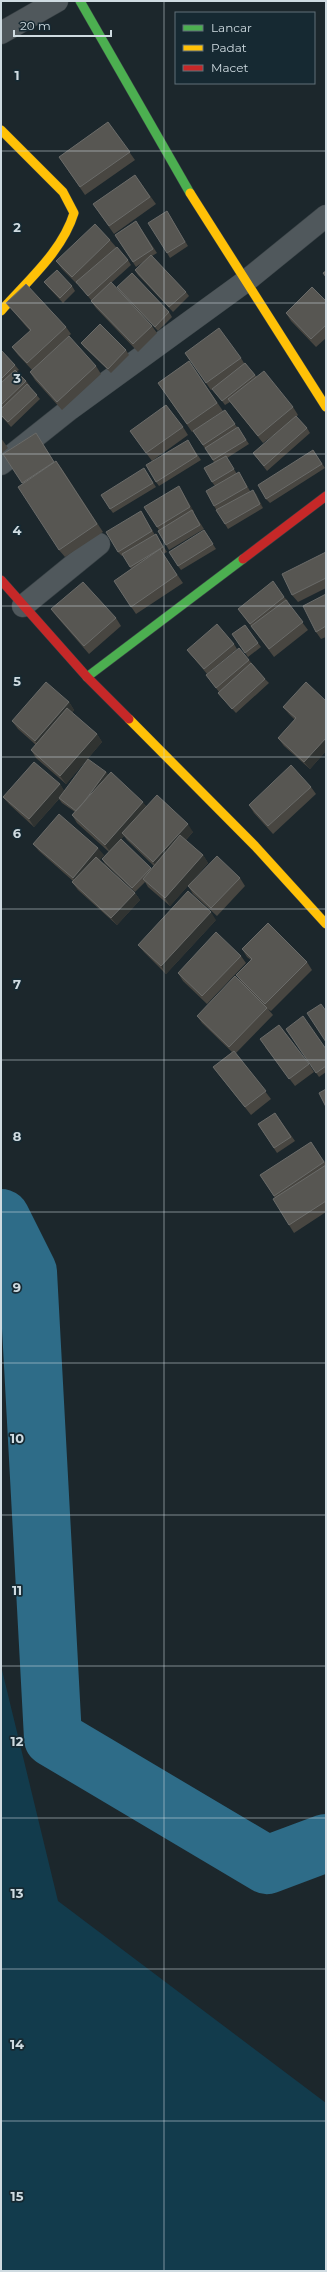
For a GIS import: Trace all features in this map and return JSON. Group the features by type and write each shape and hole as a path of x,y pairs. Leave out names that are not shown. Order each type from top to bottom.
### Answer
{"street":[{"path":"1,32 57,1"},
{"path":"80,1 164,151 326,407"},
{"path":"1,130 62,192 74,213 70,228 59,243 1,311"},
{"path":"1,464 70,408 246,281 326,216"},
{"path":"87,678 326,496"},
{"path":"23,606 100,544"},
{"path":"1,580 87,678 255,846 326,924"}],"shaded area":[{"path":"1,1666 58,1901 326,2103 326,2271 1,2271"}],"building":[{"path":"108,122 130,152 80,187 59,157"},
{"path":"135,175 150,197 109,226 93,204"},
{"path":"167,211 185,242 167,253 148,223"},
{"path":"136,221 153,249 133,262 115,235"},
{"path":"95,224 110,240 72,277 56,261"},
{"path":"117,247 128,260 88,296 76,282"},
{"path":"151,255 186,292 169,307 135,270"},
{"path":"57,270 72,286 60,298 44,282"},
{"path":"132,273 169,312 155,327 117,287"},
{"path":"111,282 152,326 133,344 91,301"},
{"path":"26,284 66,327 27,363 12,347 31,330 6,303"},
{"path":"312,287 326,301 326,325 311,339 286,313"},
{"path":"100,324 126,350 108,369 81,343"},
{"path":"219,328 241,358 206,383 185,353"},
{"path":"69,336 96,366 57,402 30,372"},
{"path":"1,350 15,365 1,379"},
{"path":"189,361 217,403 187,424 158,383"},
{"path":"245,363 255,375 222,401 212,389"},
{"path":"15,370 26,381 1,405 1,383"},
{"path":"264,371 293,407 258,436 228,399"},
{"path":"27,384 37,395 8,422 1,415 1,409"},
{"path":"166,405 183,427 146,453 130,431"},
{"path":"225,410 235,424 203,445 193,431"},
{"path":"296,416 307,428 264,466 253,453"},
{"path":"238,427 246,440 213,460 205,448"},
{"path":"36,433 54,462 22,483 3,454"},
{"path":"188,440 197,456 156,482 146,465"},
{"path":"313,450 322,464 266,499 258,485"},
{"path":"226,456 234,469 212,482 204,468"},
{"path":"56,461 97,524 59,550 18,487"},
{"path":"144,468 153,483 110,509 101,495"},
{"path":"239,472 247,487 214,506 206,491"},
{"path":"179,486 190,507 157,527 144,507"},
{"path":"253,490 260,504 225,524 216,510"},
{"path":"192,510 200,525 166,545 158,531"},
{"path":"141,511 152,531 118,552 106,532"},
{"path":"204,530 213,544 178,566 169,552"},
{"path":"156,534 163,547 130,567 122,554"},
{"path":"160,549 177,575 131,607 114,581"},
{"path":"326,552 326,578 292,595 282,574"},
{"path":"273,581 284,597 250,624 238,609"},
{"path":"83,582 116,618 84,646 51,609"},
{"path":"326,594 326,626 316,632 303,606"},
{"path":"286,600 303,622 269,649 251,626"},
{"path":"217,624 234,644 204,669 187,650"},
{"path":"245,625 258,643 245,653 232,634"},
{"path":"239,648 249,660 216,688 206,675"},
{"path":"251,663 265,679 232,709 218,693"},
{"path":"46,682 69,702 35,741 12,721"},
{"path":"306,682 326,701 326,738 304,762 278,738 296,718 283,707"},
{"path":"67,708 97,734 60,776 31,750"},
{"path":"88,759 106,772 76,811 59,798"},
{"path":"34,762 60,784 29,819 3,797"},
{"path":"291,765 311,787 268,826 249,805"},
{"path":"111,772 143,802 105,845 72,815"},
{"path":"157,795 188,824 153,862 122,833"},
{"path":"59,814 98,848 73,878 33,844"},
{"path":"180,835 203,855 165,898 143,879"},
{"path":"121,839 151,868 132,888 102,859"},
{"path":"217,856 240,878 211,908 188,886"},
{"path":"96,857 135,893 111,918 72,882"},
{"path":"188,891 211,912 161,966 138,945"},
{"path":"268,923 307,962 265,1004 236,975 252,959 242,949"},
{"path":"216,932 241,956 202,996 178,973"},
{"path":"235,976 267,1008 229,1047 197,1016"},
{"path":"321,1004 326,1011 326,1042 307,1013"},
{"path":"303,1016 326,1049 326,1066 316,1073 286,1029"},
{"path":"279,1025 309,1064 289,1079 260,1039"},
{"path":"234,1051 266,1091 245,1107 213,1067"},
{"path":"326,1089 326,1107 319,1093"},
{"path":"275,1113 291,1137 274,1148 258,1124"},
{"path":"311,1142 324,1162 274,1196 260,1175"},
{"path":"326,1165 326,1201 289,1225 273,1199"}],"waterway":[{"path":"1,1218 28,1272 53,1738 267,1865 326,1843"}],"traffic: fast":[{"path":"80,1 190,193"},
{"path":"87,677 243,559"}],"traffic: slow":[{"path":"1,130 63,192 74,213 61,241 43,265 1,311"},
{"path":"190,193 326,407"},
{"path":"129,719 255,846 326,924"}],"traffic: jam":[{"path":"243,559 326,496"},
{"path":"1,580 87,677 129,719"}]}
